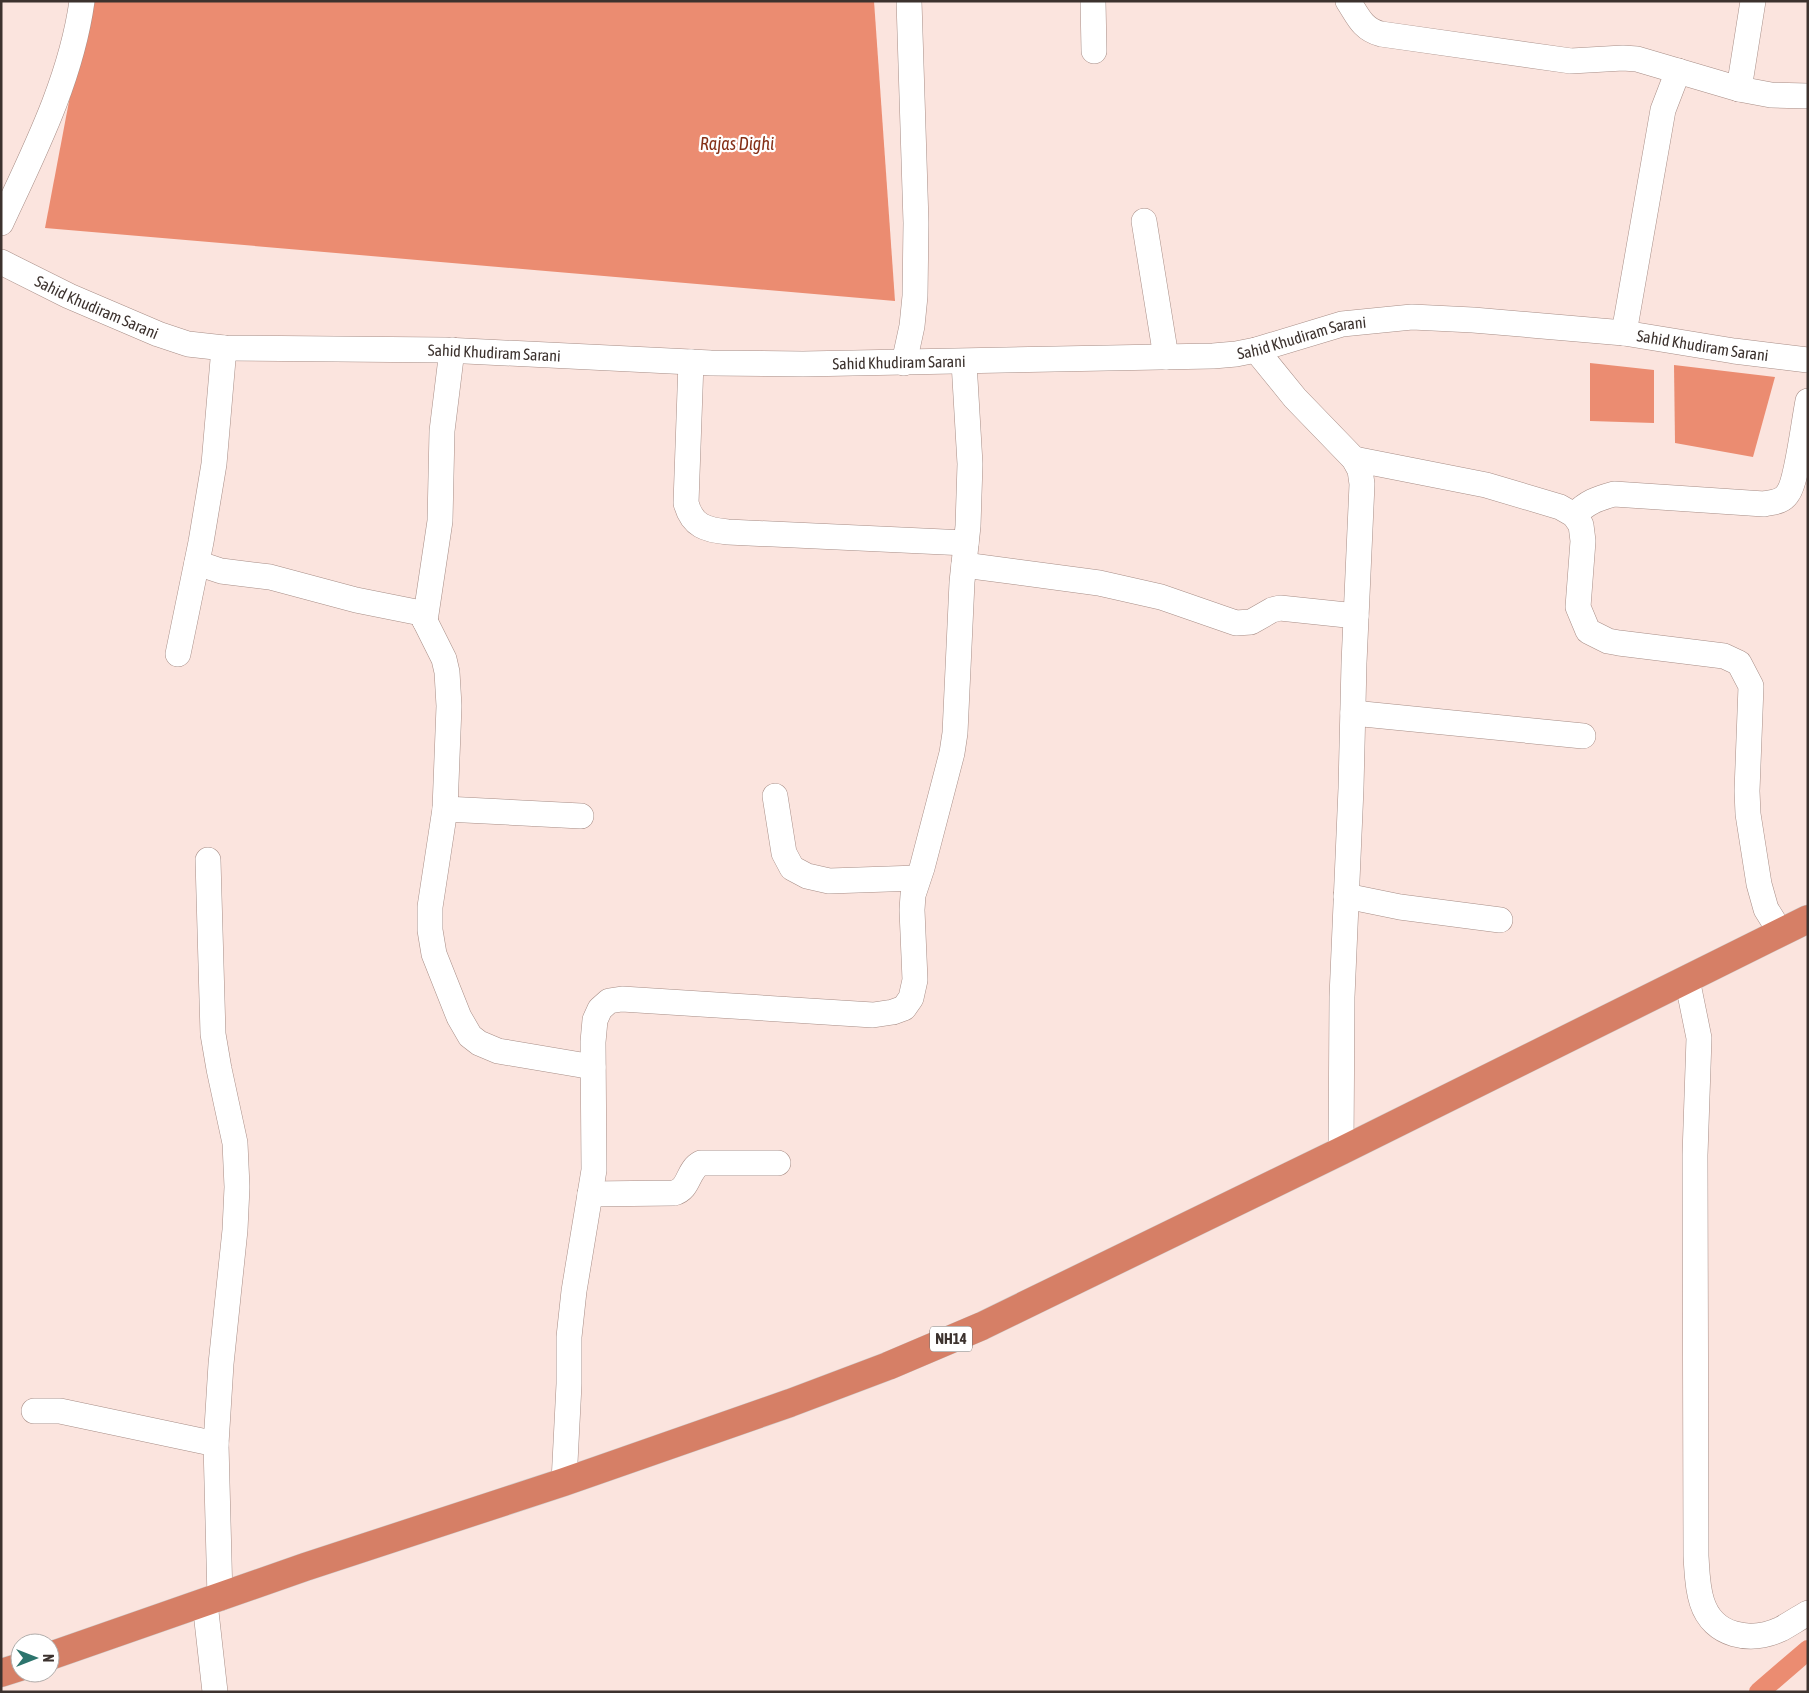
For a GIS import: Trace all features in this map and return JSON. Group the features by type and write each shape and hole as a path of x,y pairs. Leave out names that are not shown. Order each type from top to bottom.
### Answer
{"highway":[{"name":"NH14","path":"60,1653 306,1567 564,1482 888,1366 974,1330 1807,920"}],"street":[{"path":"1,224 54,108 69,58 82,1"},
{"path":"904,363 912,326 915,296 916,224 909,1"},
{"path":"1093,1 1094,51"},
{"path":"1348,1 1364,26 1372,32 1381,34 1571,60 1637,59 1739,89 1771,95 1808,96"},
{"path":"1739,89 1753,1"},
{"path":"1624,333 1663,110 1678,71"},
{"path":"1144,221 1166,357"},
{"name":"Sahid Khudiram Sarani","path":"1,262 69,296 158,334 188,344 224,348 452,350 691,362 794,364 1220,356 1256,350 1342,324 1412,317 1473,320 1624,333 1734,351 1808,360"},
{"path":"178,654 197,563 214,464 224,348"},
{"path":"425,621 440,521 442,431 452,350"},
{"path":"1256,350 1296,398 1354,459 1360,470 1362,484 1342,997 1341,1151"},
{"path":"691,362 686,503 689,514 700,525 712,530 965,554 1161,597 1236,623 1250,622 1272,610 1280,608 1356,616"},
{"path":"564,1482 569,1384 568,1337 594,1170 593,1042 595,1020 600,1009 609,1001 622,999 873,1015 904,1008 911,998 915,980 913,895 952,753 955,732 970,464 964,362"},
{"path":"1574,515 1587,503 1614,494 1764,504 1779,501 1788,493 1794,479 1808,402"},
{"path":"1354,459 1486,485 1560,507 1574,515 1581,525 1583,541 1578,606 1588,631 1608,641 1724,656 1739,663 1751,686 1747,791 1748,814 1759,884 1766,908 1781,933"},
{"path":"197,563 221,571 270,578 356,600 421,613 444,659 447,672 445,809 430,906 430,930 434,954 459,1017 470,1036 479,1043 498,1051 593,1066"},
{"path":"1353,713 1583,736"},
{"path":"775,796 784,853 792,868 807,876 829,881 918,878"},
{"path":"445,809 581,816"},
{"path":"208,860 213,1034 233,1135 237,1187 235,1230 221,1364 216,1444 212,1600 215,1692"},
{"path":"1346,896 1400,907 1500,920"},
{"path":"1687,978 1700,1038 1695,1155 1696,1556 1702,1602 1709,1617 1722,1630 1739,1636 1760,1636 1781,1629 1808,1613"},
{"path":"590,1194 674,1193 680,1192 684,1188 696,1166 701,1163 778,1163"},
{"path":"34,1411 60,1411 216,1444"}],"water":[{"name":"Rajas Dighi","path":"88,1 874,1 895,301 45,228"},
{"path":"1590,363 1654,370 1654,423 1590,421"},
{"path":"1674,365 1775,377 1753,457 1675,443"}],"waterway":[{"path":"1759,1692 1808,1650"}]}
